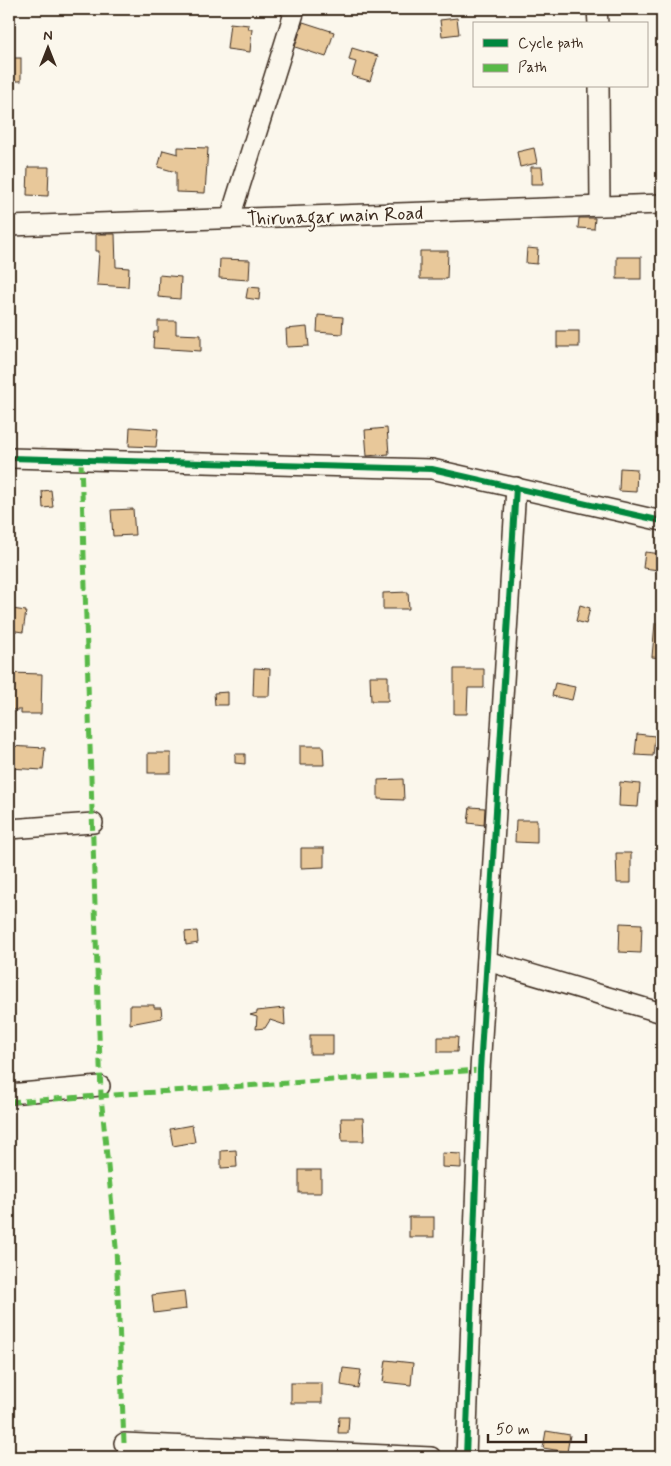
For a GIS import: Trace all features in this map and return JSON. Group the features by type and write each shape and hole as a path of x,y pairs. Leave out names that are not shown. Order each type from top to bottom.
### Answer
{"street":[{"path":"230,218 295,10 290,9"},
{"path":"597,9 598,22"},
{"path":"599,88 600,206"},
{"name":"Thirunagar main Road","path":"9,226 662,204"},
{"path":"9,458 432,469 662,521"},
{"path":"466,1457 480,1070 516,487"},
{"path":"9,829 93,823"},
{"path":"487,961 662,1014"},
{"path":"9,1094 100,1086"},
{"path":"124,1443 295,1454 431,1457"}],"building":[{"path":"457,18 459,34 442,36 440,20"},
{"path":"303,22 334,32 326,57 295,47"},
{"path":"230,23 249,25 248,29 252,29 250,52 227,49"},
{"path":"352,48 378,56 370,81 352,76 356,62 349,60"},
{"path":"9,58 21,58 21,81 9,81"},
{"path":"178,147 208,148 205,193 176,192 176,172 158,167 163,150 178,154"},
{"path":"534,148 537,163 520,167 517,152"},
{"path":"28,167 49,167 48,196 27,195"},
{"path":"531,167 542,167 543,184 531,184"},
{"path":"579,218 595,218 594,229 578,228"},
{"path":"96,234 115,234 116,267 129,268 128,287 97,285 99,251 96,251"},
{"path":"527,248 538,249 537,264 526,263"},
{"path":"420,251 448,251 447,279 420,279"},
{"path":"617,257 641,257 641,279 617,279"},
{"path":"220,259 250,260 249,280 219,278"},
{"path":"159,275 181,277 180,299 158,297"},
{"path":"248,287 260,288 259,300 246,298"},
{"path":"318,315 343,317 342,334 317,332"},
{"path":"158,321 176,321 176,334 201,335 201,351 153,348 154,332 158,332"},
{"path":"307,327 309,346 287,347 286,329"},
{"path":"557,331 579,331 579,347 557,347"},
{"path":"130,427 158,429 156,447 129,446"},
{"path":"387,428 389,454 367,456 365,430"},
{"path":"620,468 637,469 636,492 619,491"},
{"path":"51,490 53,507 43,508 42,491"},
{"path":"133,509 135,535 113,536 111,510"},
{"path":"645,552 662,554 659,570 643,568"},
{"path":"408,592 409,609 383,609 383,593"},
{"path":"580,605 590,608 586,624 576,621"},
{"path":"12,609 26,611 23,632 9,630"},
{"path":"655,623 662,624 662,658 652,657"},
{"path":"254,668 270,669 269,696 253,696"},
{"path":"454,669 484,669 484,688 468,688 467,714 454,714"},
{"path":"9,673 42,674 41,714 21,714 21,710 9,710"},
{"path":"370,676 388,676 388,701 371,701"},
{"path":"555,683 575,687 572,700 552,696"},
{"path":"228,692 228,705 215,705 214,693"},
{"path":"637,734 655,736 653,756 635,755"},
{"path":"9,746 45,748 43,770 9,768"},
{"path":"300,746 323,746 324,765 300,765"},
{"path":"148,753 171,753 171,773 148,773"},
{"path":"235,754 245,754 245,764 235,763"},
{"path":"403,779 404,800 378,799 378,780"},
{"path":"620,782 640,784 638,807 619,806"},
{"path":"470,807 485,808 484,825 468,823"},
{"path":"516,820 537,820 537,843 515,842"},
{"path":"301,848 324,848 324,867 301,868"},
{"path":"616,853 631,853 631,883 617,883"},
{"path":"620,923 642,924 641,953 619,952"},
{"path":"197,931 198,943 186,945 185,932"},
{"path":"130,1005 154,1005 154,1008 161,1008 162,1018 130,1024"},
{"path":"284,1008 285,1025 270,1020 265,1028 256,1029 257,1017 250,1015 257,1013 257,1011"},
{"path":"310,1035 333,1035 333,1054 310,1054"},
{"path":"438,1037 458,1037 457,1052 438,1052"},
{"path":"341,1118 363,1118 364,1141 342,1141"},
{"path":"192,1125 195,1142 173,1146 170,1129"},
{"path":"236,1150 237,1167 221,1168 221,1151"},
{"path":"442,1153 461,1154 461,1168 442,1167"},
{"path":"299,1170 321,1170 321,1193 299,1193"},
{"path":"409,1217 434,1217 434,1237 409,1237"},
{"path":"184,1291 186,1309 154,1313 152,1295"},
{"path":"386,1360 413,1363 411,1385 383,1382"},
{"path":"343,1368 361,1370 358,1388 341,1385"},
{"path":"291,1383 322,1383 322,1403 291,1403"},
{"path":"339,1417 349,1417 348,1433 338,1433"},
{"path":"546,1431 570,1435 567,1452 543,1448"}],"marked path":[{"path":"81,460 101,1096 116,1247 124,1443"},
{"path":"9,1102 480,1070"}],"cycle path":[{"path":"9,458 432,469 662,521"},
{"path":"466,1457 480,1070 516,487"}]}
